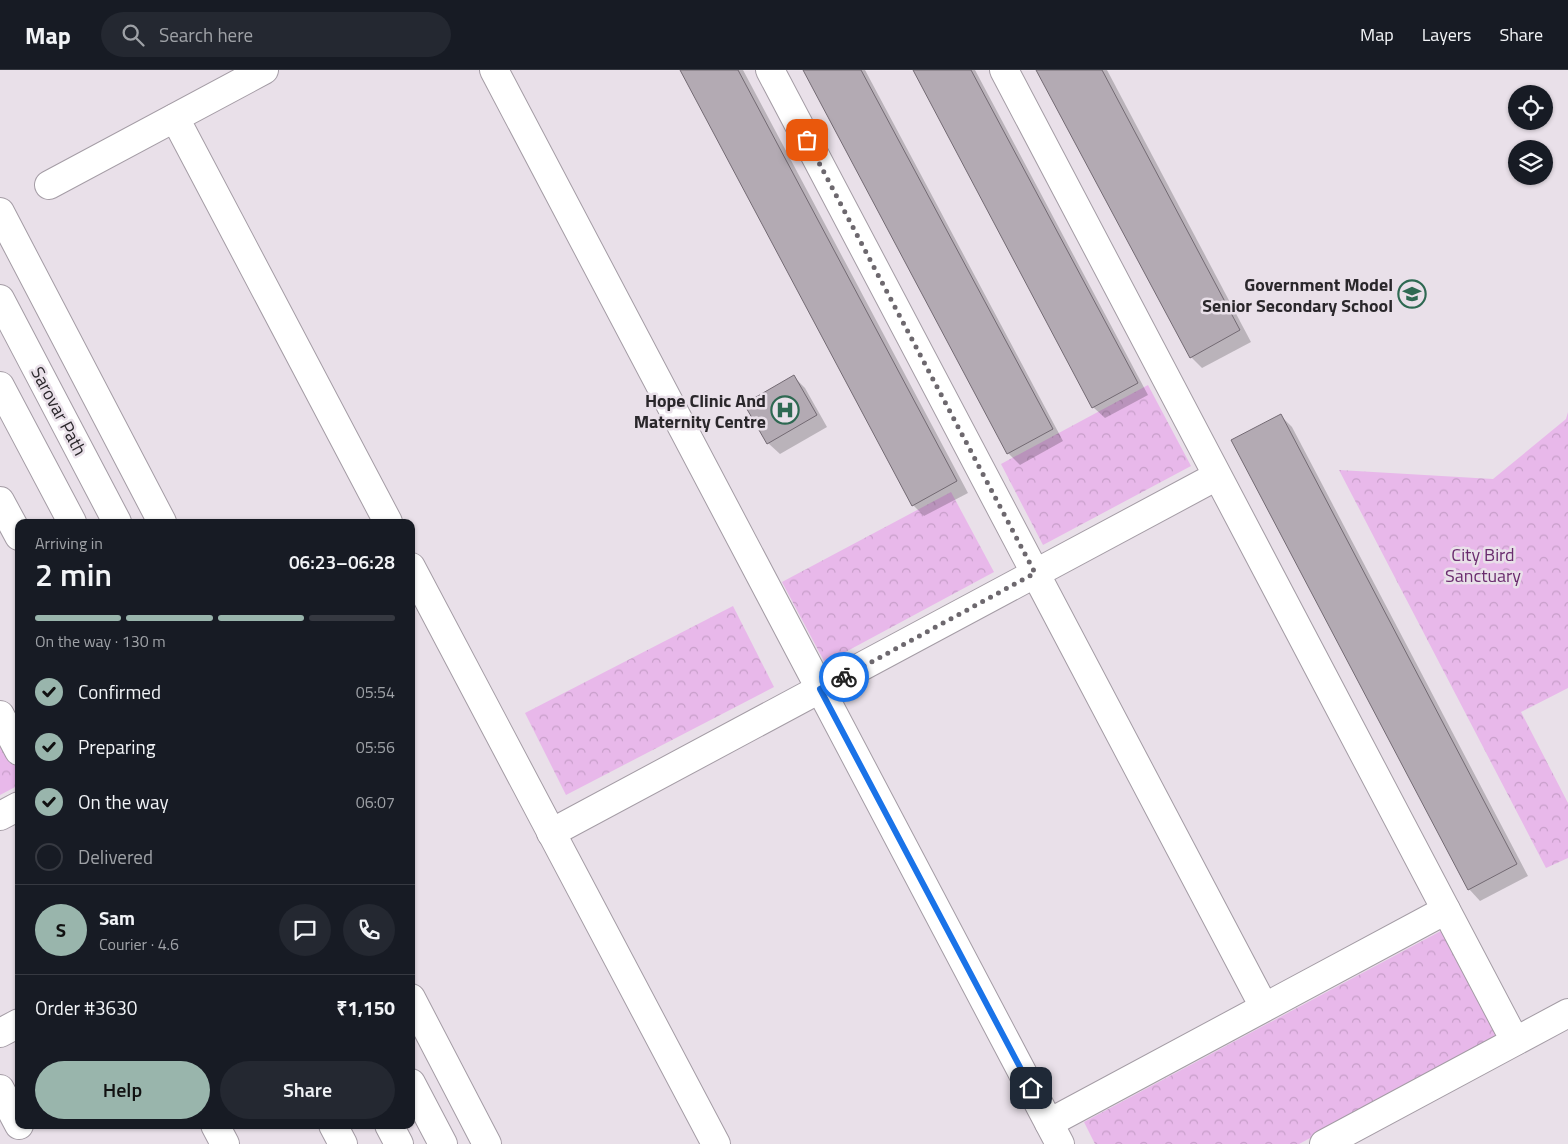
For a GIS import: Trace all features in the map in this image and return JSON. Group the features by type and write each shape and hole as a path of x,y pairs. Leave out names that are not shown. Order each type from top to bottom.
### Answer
{"street":[{"path":"49,185 264,70"},
{"path":"494,70 1054,1134 1264,1007 1446,910"},
{"path":"770,70 1264,1007"},
{"path":"1004,70 1515,1041"},
{"path":"175,118 386,519"},
{"path":"0,212 160,519"},
{"name":"Sarovar Path","path":"0,299 115,519"},
{"path":"0,386 70,519"},
{"path":"551,833 1218,476"},
{"path":"0,501 15,529"},
{"path":"415,575 716,1144"},
{"path":"0,715 15,743"},
{"path":"0,816 15,808"},
{"path":"415,1006 487,1144"},
{"path":"1324,1144 1568,1013"},
{"path":"0,1033 15,1025"},
{"path":"0,1089 15,1117"},
{"path":"415,1091 443,1144"},
{"path":"21,1129 29,1144"},
{"path":"217,1129 225,1144"},
{"path":"335,1129 343,1144"},
{"path":"391,1129 399,1144"}],"green space":[{"path":"1148,385 1191,466 1043,545 1001,464"},
{"name":"City Bird Sanctuary","path":"1568,412 1568,688 1521,712 1568,803 1568,858 1546,868 1339,470 1493,479 1566,419"},
{"path":"951,492 994,572 825,663 782,582"},
{"path":"733,606 774,687 566,795 525,713"},
{"path":"0,737 15,765 15,787 0,795"},
{"path":"1465,918 1521,1025 1299,1144 1095,1144 1084,1122"}],"building":[{"path":"680,70 738,70 957,481 912,506"},
{"path":"803,70 861,70 1053,429 1007,454"},
{"path":"913,70 971,70 1138,383 1092,408"},
{"path":"1036,70 1102,70 1240,330 1190,358"},
{"path":"794,375 817,415 767,444 744,404"},
{"path":"1281,414 1517,864 1468,890 1231,440"}],"way so far":[{"path":"807,140 1035,573 844,677"}],"place":[{"name":"Government Model Senior Secondary School","path":"1412,294"},
{"name":"Hope Clinic And Maternity Centre","path":"785,410"}],"route":[{"path":"844,677 820,689 1031,1088"}]}
